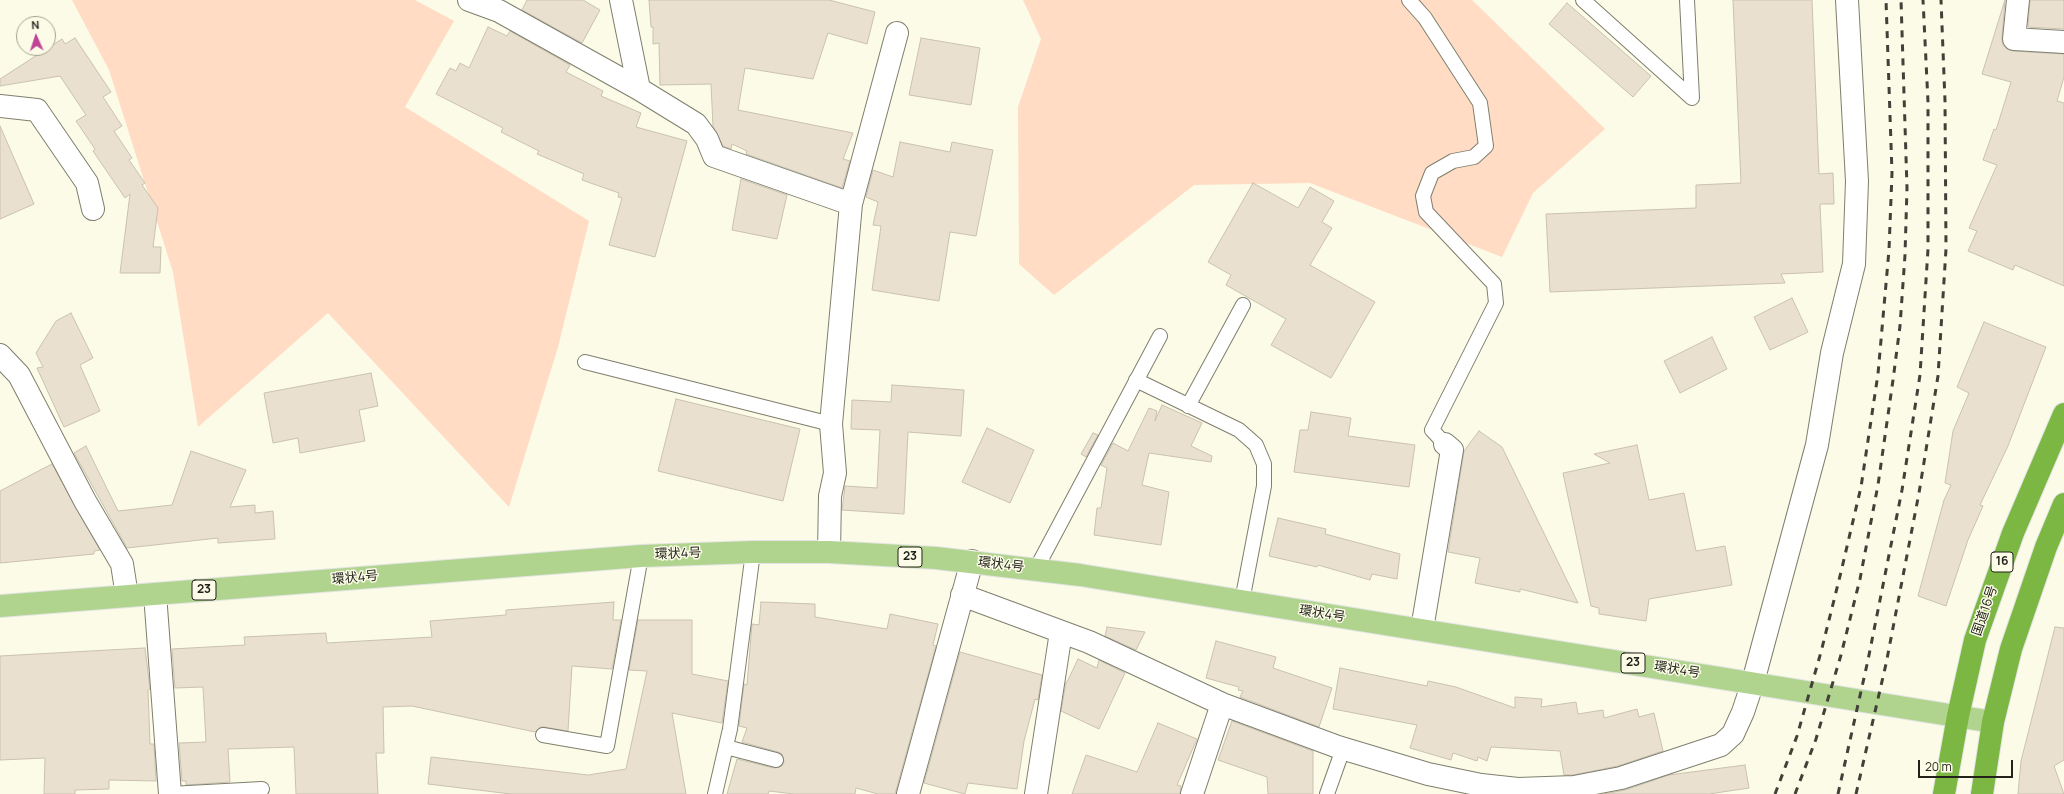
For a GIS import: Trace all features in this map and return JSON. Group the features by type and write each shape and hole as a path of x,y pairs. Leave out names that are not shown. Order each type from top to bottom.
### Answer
{"highway":[{"name":"国道16号","path":"1944,794 1958,716 1975,640 2013,533 2064,414"},
{"path":"1982,794 1993,722 2011,648 2046,547 2064,504"}],"main road":[{"name":"環状4号","path":"0,606 641,556 753,552 829,552 972,561 1036,569 1422,629 1993,722"}],"street":[{"path":"469,0 499,11 696,124 707,139 714,156 851,204"},
{"path":"621,0 639,90"},
{"path":"962,595 1089,642 1222,704 1343,749 1428,774 1481,785 1517,792 1574,787 1621,778 1721,745 1733,734 1743,712 1753,682 1817,445 1832,353 1854,264 1857,181 1847,0"},
{"path":"2018,0 2014,39 2064,42"},
{"path":"829,552 830,496 835,473 831,424 851,204 897,33"},
{"path":"0,106 37,110 87,183 93,209"},
{"path":"0,355 19,375 85,501 122,564 127,596"},
{"path":"1422,629 1452,450 1445,444"},
{"path":"908,794 972,561"},
{"path":"155,594 170,794"},
{"path":"1036,794 1061,632"},
{"path":"1192,794 1222,704"}],"lane":[{"path":"1409,0 1425,18 1480,102 1486,146 1474,157 1453,160 1432,173 1423,196 1426,212 1494,284 1496,303 1432,430 1445,444"},
{"path":"1583,0 1692,98 1687,0"},
{"path":"1188,406 1243,305"},
{"path":"1036,569 1160,336"},
{"path":"585,362 831,424"},
{"path":"1136,380 1239,430 1256,445 1264,464 1264,486 1242,601"},
{"path":"715,794 730,729 753,552"},
{"path":"544,736 607,746 641,556"},
{"path":"726,746 776,760"},
{"path":"1327,794 1343,749"},
{"path":"170,794 262,789"}],"shaded area":[{"path":"72,0 415,0 454,21 405,107 589,221 558,347 509,507 328,313 198,427 173,272 109,70"},
{"path":"1023,0 1472,0 1605,129 1533,193 1502,257 1310,183 1194,185 1054,295 1019,264 1018,107 1041,39"}],"building":[{"path":"527,0 583,0 600,10 582,43 522,10"},
{"path":"649,0 829,0 875,12 867,44 828,33 813,79 745,68 738,110 853,133 843,159 850,161 842,188 746,154 747,151 732,144 731,149 723,146 713,126 711,84 660,85 659,43 653,44 653,27 651,27"},
{"path":"1733,0 1812,0 1819,174 1833,173 1834,204 1820,204 1823,272 1781,274 1785,283 1550,292 1546,214 1696,208 1696,185 1741,183"},
{"path":"2005,0 2002,38 2003,45 2007,49 2013,51 2064,54 2064,77 2057,101 2064,103 2064,286 2015,265 2013,270 1968,251 1977,231 1969,228 1997,165 1983,160 1994,129 1996,130 2011,82 1982,74"},
{"path":"2030,0 2064,0 2064,29 2028,27"},
{"path":"1567,3 1651,76 1633,97 1549,24"},
{"path":"488,27 507,36 510,31 570,65 566,72 603,91 601,96 641,113 636,127 687,141 655,257 609,245 622,198 618,197 619,193 582,180 584,174 537,154 539,151 501,132 503,128 436,94 450,68 456,71 460,63 469,68"},
{"path":"75,38 111,92 103,97 122,126 114,131 132,158 129,160 145,183 142,185 158,208 153,247 161,247 160,273 120,273 130,194 125,198 93,151 95,149 76,121 86,115 60,76 0,86 0,79 36,56 56,56 56,43 62,39 65,44"},
{"path":"921,38 980,48 971,105 909,95"},
{"path":"0,126 34,204 0,219"},
{"path":"900,142 950,152 952,142 993,150 976,236 950,232 939,301 872,290 881,226 873,225 878,202 866,197 873,170 893,177"},
{"path":"741,179 787,195 777,239 732,230"},
{"path":"1253,183 1298,208 1310,187 1334,201 1322,222 1332,228 1310,265 1375,302 1331,378 1271,345 1286,319 1226,285 1231,275 1208,262"},
{"path":"1792,298 1808,332 1770,350 1754,317"},
{"path":"71,313 93,358 80,365 100,411 64,427 37,368 43,367 36,353 56,321"},
{"path":"1984,322 2046,347 2008,446 1980,505 1983,506 1968,540 1946,606 1918,596 1944,500 1951,485 1945,483 1953,431 1969,393 1957,387"},
{"path":"1712,337 1727,369 1680,393 1664,361"},
{"path":"371,373 378,406 359,410 365,441 300,453 298,438 273,443 264,393"},
{"path":"892,385 964,390 961,436 908,432 904,514 842,510 845,486 877,488 880,430 851,429 852,400 891,402"},
{"path":"676,399 800,429 783,501 658,471"},
{"path":"1162,405 1202,423 1191,446 1212,456 1211,462 1149,453 1142,485 1169,492 1161,545 1094,535 1097,508 1101,508 1107,468 1101,465 1113,443 1128,451 1149,408 1157,411 1155,421"},
{"path":"1311,412 1351,418 1348,436 1415,445 1409,487 1294,472 1300,430 1308,430"},
{"path":"987,428 1034,450 1010,503 962,482"},
{"path":"1479,431 1502,447 1578,603 1520,589 1520,592 1475,583 1480,558 1448,552 1464,451"},
{"path":"1093,433 1098,435 1086,457 1081,454"},
{"path":"1637,445 1649,500 1684,493 1696,551 1725,546 1732,585 1649,599 1646,621 1599,614 1599,608 1591,606 1563,473 1610,463 1594,454"},
{"path":"86,446 118,511 172,505 191,451 246,470 230,507 255,505 255,513 273,511 275,539 218,543 218,538 127,548 74,453"},
{"path":"52,464 100,550 94,551 94,554 0,563 0,491"},
{"path":"1278,518 1326,529 1325,534 1400,554 1397,579 1372,574 1370,580 1318,565 1317,567 1269,556"},
{"path":"614,602 613,620 621,620 612,669 572,666 568,731 540,727 535,732 412,706 383,707 384,753 376,753 378,794 296,794 294,747 228,749 230,782 186,785 186,781 182,781 179,743 206,742 203,687 175,688 172,649 245,645 244,637 326,633 327,643 432,637 430,621 506,615 506,610"},
{"path":"761,602 815,604 815,617 887,629 890,614 938,624 933,645 936,646 895,794 878,794 856,788 855,794 794,794 769,791 768,794 727,794 737,759 774,768 782,766 784,762 782,754 778,752 742,742 747,728 739,726 744,684 747,685 752,624 759,625"},
{"path":"638,620 692,620 692,674 728,681 722,723 672,713 686,794 511,794 428,784 431,757 588,775 626,769 647,671 629,670"},
{"path":"1107,627 1145,632 1136,650 1105,636"},
{"path":"2055,627 2064,628 2064,760 2054,766 2064,794 2018,794 2021,761"},
{"path":"1216,641 1276,657 1273,668 1332,688 1319,727 1240,697 1243,691 1238,690 1239,687 1206,678"},
{"path":"145,648 150,689 148,690 150,744 154,744 156,781 109,780 109,789 75,790 75,794 44,794 45,758 0,760 0,656"},
{"path":"960,652 1042,675 1038,700 1035,699 1024,741 1017,789 968,783 965,794 924,783"},
{"path":"1078,659 1097,668 1099,660 1125,673 1099,729 1061,711 1066,682"},
{"path":"1340,668 1427,686 1428,681 1456,687 1515,708 1515,697 1542,699 1541,707 1576,702 1578,714 1603,710 1604,718 1637,709 1639,717 1654,713 1663,751 1618,766 1573,775 1564,775 1560,751 1491,747 1487,761 1478,757 1477,761 1453,753 1451,760 1410,748 1417,725 1333,709"},
{"path":"1232,721 1313,751 1313,794 1268,794 1267,777 1218,760"},
{"path":"1158,723 1197,739 1177,785 1181,786 1180,794 1072,794 1086,755 1137,772"},
{"path":"1745,765 1749,788 1709,794 1604,794 1625,790 1669,775"}],"railway":[{"path":"1775,794 1797,736 1821,652 1841,572 1861,487 1878,374 1889,250 1892,173 1886,0"},
{"path":"1795,794 1816,739 1841,655 1860,579 1878,485 1893,380 1900,326 1905,255 1907,188 1901,0"},
{"path":"1838,794 1868,660 1902,490 1920,375 1928,249 1928,102 1923,0"},
{"path":"1856,794 1886,664 1919,493 1938,376 1946,249 1945,101 1941,0"}]}
